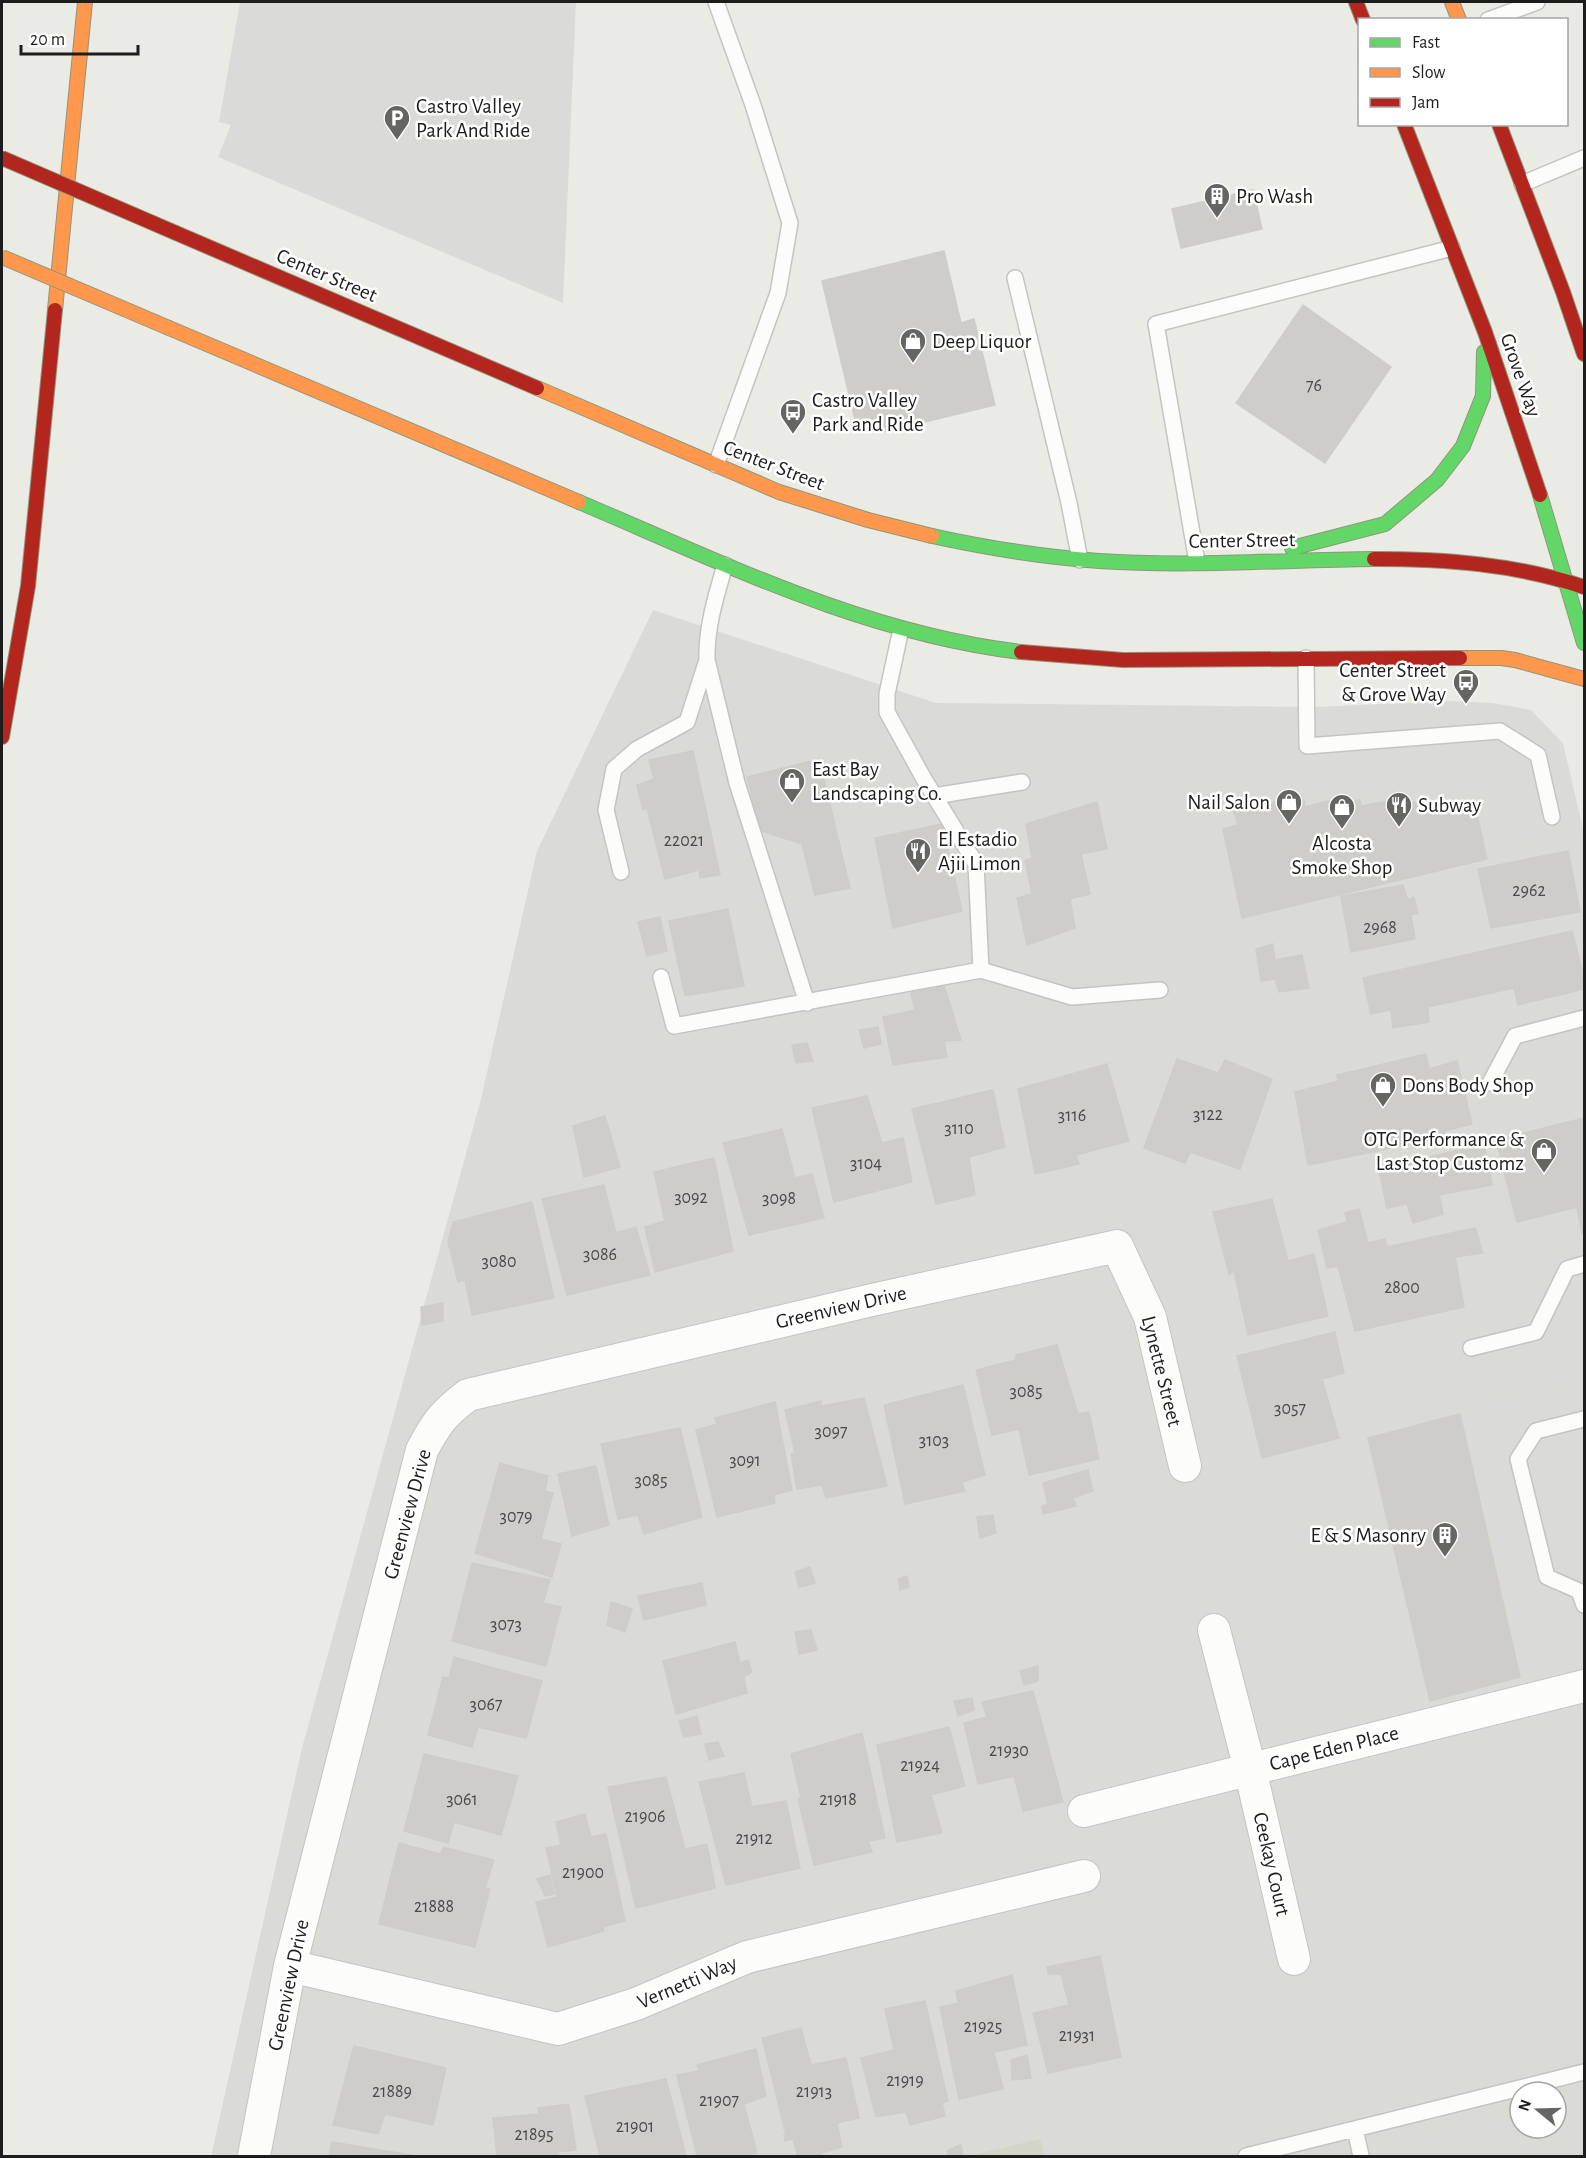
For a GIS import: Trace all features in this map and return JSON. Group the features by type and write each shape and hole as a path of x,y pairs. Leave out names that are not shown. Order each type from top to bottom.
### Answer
{"main road":[{"path":"2,737 28,586 85,2"},
{"path":"1356,2 1362,18"},
{"path":"1452,2 1458,18"},
{"name":"Grove Way","path":"1405,126 1485,332 1549,522 1584,643"},
{"path":"1500,126 1584,354"},
{"name":"Center Street","path":"2,158 779,492 856,516 980,546 1080,560 1197,562 1385,559 1451,561 1484,563 1565,579 1584,586"},
{"path":"2,257 725,565 837,609 901,629 994,649 1078,658 1124,660 1501,658 1584,678"},
{"path":"1236,561 1385,524 1437,480 1462,447 1483,396 1485,332"}],"street":[{"name":"Lynette Street","path":"1117,1246 1150,1317 1185,1466"},
{"name":"Greenview Drive","path":"254,2157 290,1966 422,1450 446,1412 468,1395 872,1300 1117,1246"},
{"name":"Ceekay Court","path":"1214,1630 1250,1769 1294,1959"},
{"name":"Cape Eden Place","path":"1084,1811 1584,1686"},
{"name":"Vernetti Way","path":"290,1966 558,2029 636,2004 747,1957 1084,1876"}],"lane":[{"path":"716,2 753,105 790,223 778,293 716,465"},
{"path":"1493,18 1537,2"},
{"path":"1522,184 1584,158"},
{"path":"1197,562 1156,324 1452,248"},
{"path":"1015,278 1069,503 1080,560"},
{"path":"725,565 714,603 707,660 737,783 807,1003"},
{"path":"901,629 887,694 887,712 934,796 976,864 981,970"},
{"path":"1306,658 1307,746 1500,731 1538,755 1552,817"},
{"path":"621,872 606,810 614,769 637,749 687,722 707,660"},
{"path":"934,796 1022,782"},
{"path":"661,976 674,1026 981,970 1072,997 1160,990"},
{"path":"1490,1083 1515,1036 1584,1018"},
{"path":"1471,1348 1536,1332 1567,1269 1584,1264"},
{"path":"1584,1419 1536,1431 1518,1459 1547,1577 1579,1591 1584,1605"},
{"path":"1246,2157 1584,2072"},
{"path":"1355,2129 1361,2157"}],"shaded area":[{"name":"Castro Valley Park And Ride","path":"240,2 576,2 563,303 218,157 231,125 219,122"},
{"path":"653,610 936,703 1315,707 1451,701 1493,703 1531,710 1563,743 1584,833 1584,2156 211,2156 302,1748 481,1099 537,851"},
{"path":"1395,720 1528,738 1545,833 1499,845 1489,790 1252,792 1249,750 1219,750 1215,721"},
{"path":"1584,1024 1584,1108 1484,1136 1474,1106 1466,1061 1521,1040"},
{"path":"1584,1305 1584,1376 1560,1382 1545,1314"},
{"path":"1584,1385 1584,1405 1581,1407 1584,1421 1584,1658 1524,1672 1512,1611 1465,1414"},
{"path":"1508,2118 1508,2140 1541,2140 1543,2145 1503,2156 1433,2156 1430,2137"},
{"path":"1040,2139 1044,2156 970,2156"}],"building":[{"name":"Pro Wash","path":"1253,190 1262,229 1181,248 1172,209"},
{"name":"Deep Liquor","path":"944,251 961,323 974,319 995,405 883,432 880,418 856,424 822,281"},
{"path":"1303,305 1391,367 1325,463 1236,403"},
{"path":"693,751 720,875 700,878 699,870 665,879 647,808 643,810 637,785 654,779 649,760"},
{"name":"East Bay Landscaping Co.","path":"819,759 850,888 815,895 802,844 761,831 747,777"},
{"path":"1442,799 1444,810 1474,801 1487,859 1242,918 1223,829 1238,825 1233,809 1274,802 1276,809 1304,800 1305,807 1329,801 1330,806 1360,800 1361,806 1388,801 1390,807 1416,802 1418,807"},
{"path":"1097,802 1107,849 1081,854 1090,894 1070,899 1075,928 1027,945 1017,898 1032,894 1025,861 1032,858 1026,824"},
{"name":"El Estadio Ajii Limon","path":"942,824 962,911 893,928 875,838"},
{"path":"1568,851 1580,912 1491,928 1478,869"},
{"path":"1403,885 1408,900 1414,897 1418,913 1411,915 1415,939 1351,952 1341,896"},
{"path":"728,909 744,986 685,996 669,921"},
{"path":"660,917 667,951 647,956 638,922"},
{"name":"Dons Body Shop","path":"1572,931 1584,978 1584,989 1518,1005 1514,988 1428,1007 1429,1022 1393,1028 1391,1010 1371,1014 1363,978"},
{"path":"1273,944 1275,960 1302,955 1309,988 1279,992 1275,979 1261,981 1256,949"},
{"path":"944,985 961,1040 944,1041 947,1057 893,1065 883,1017 915,1010 911,993"},
{"path":"878,1027 881,1044 864,1048 859,1030"},
{"path":"807,1043 813,1061 796,1063 792,1045"},
{"name":"Dons Body Shop","path":"1426,1054 1429,1069 1457,1061 1472,1124 1444,1131 1445,1137 1308,1165 1295,1092 1338,1081 1337,1075"},
{"path":"1177,1059 1218,1073 1225,1060 1272,1079 1240,1169 1190,1152 1185,1163 1144,1148"},
{"path":"1107,1064 1129,1141 1076,1155 1079,1164 1035,1174 1018,1089"},
{"path":"993,1090 1005,1147 969,1157 975,1195 936,1204 912,1109"},
{"path":"867,1096 882,1143 903,1138 912,1182 834,1202 812,1108"},
{"path":"605,1116 620,1167 584,1177 573,1126"},
{"name":"OTG Performance & Last Stop Customz","path":"1584,1118 1584,1233 1582,1234 1577,1207 1517,1222 1496,1140"},
{"path":"782,1129 795,1178 812,1174 824,1218 749,1235 723,1143"},
{"path":"1484,1144 1492,1185 1439,1195 1443,1214 1413,1223 1407,1204 1387,1208 1379,1169"},
{"path":"714,1158 733,1251 655,1272 645,1227 665,1221 654,1172"},
{"path":"604,1185 616,1233 636,1227 650,1275 567,1295 542,1199"},
{"path":"1272,1199 1288,1261 1314,1254 1328,1316 1248,1335 1234,1271 1229,1274 1213,1212"},
{"path":"532,1202 554,1298 472,1315 465,1280 458,1282 448,1242 453,1222"},
{"path":"1359,1209 1368,1243 1385,1239 1387,1247 1475,1228 1483,1253 1455,1257 1464,1307 1355,1331 1338,1266 1327,1268 1318,1230 1347,1222 1345,1213"},
{"path":"443,1303 443,1321 422,1325 421,1307"},
{"path":"1335,1332 1344,1373 1322,1379 1339,1438 1262,1458 1237,1356"},
{"path":"1057,1345 1078,1414 1089,1412 1099,1459 1029,1475 1019,1429 992,1435 976,1370 1016,1360 1016,1355"},
{"path":"963,1385 985,1475 962,1482 965,1491 905,1504 884,1405"},
{"path":"864,1398 887,1486 826,1498 822,1485 797,1489 791,1454 795,1453 785,1410 821,1401 821,1406"},
{"path":"775,1402 792,1490 774,1495 775,1503 717,1517 696,1430 717,1424 715,1418"},
{"name":"E & S Masonry","path":"1460,1414 1520,1677 1430,1701 1368,1438"},
{"path":"680,1428 702,1517 644,1534 638,1515 618,1519 601,1444"},
{"path":"500,1463 548,1476 545,1491 553,1493 541,1539 561,1544 552,1577 475,1553"},
{"path":"596,1466 609,1525 572,1536 558,1474"},
{"path":"1088,1470 1093,1491 1073,1498 1076,1506 1043,1514 1042,1506 1048,1504 1043,1483"},
{"path":"993,1515 996,1533 980,1538 977,1517"},
{"path":"472,1563 550,1580 543,1603 561,1607 546,1666 452,1641"},
{"path":"810,1567 815,1583 799,1587 795,1572"},
{"path":"907,1576 909,1587 900,1590 898,1579"},
{"path":"702,1583 706,1605 644,1620 638,1596"},
{"path":"611,1602 632,1609 625,1632 607,1625"},
{"path":"811,1630 817,1650 799,1654 795,1632"},
{"path":"735,1642 740,1663 748,1660 752,1672 744,1677 747,1693 676,1714 663,1661"},
{"path":"454,1657 542,1681 526,1738 478,1727 472,1747 428,1735 443,1677 449,1678"},
{"path":"1038,1666 1038,1681 1024,1685 1020,1671"},
{"path":"1033,1691 1063,1802 1023,1811 1014,1776 978,1784 964,1723 987,1717 982,1702"},
{"path":"972,1698 974,1710 958,1716 954,1701"},
{"path":"697,1716 701,1734 684,1737 679,1721"},
{"path":"949,1727 965,1786 931,1795 942,1833 897,1842 877,1745"},
{"path":"862,1733 885,1838 868,1841 872,1852 814,1865 798,1799 801,1798 791,1754"},
{"path":"718,1742 724,1756 709,1760 705,1744"},
{"path":"424,1754 518,1776 501,1835 454,1822 448,1843 404,1831"},
{"path":"744,1773 752,1807 786,1801 800,1868 726,1885 699,1782"},
{"path":"666,1777 685,1849 707,1844 715,1888 636,1908 608,1787"},
{"path":"585,1814 591,1837 606,1834 625,1921 603,1927 604,1931 548,1947 536,1902 557,1897 546,1848 561,1845 556,1822"},
{"path":"399,1843 440,1854 444,1847 494,1860 485,1888 490,1889 475,1947 379,1924"},
{"path":"550,1875 554,1894 545,1896 537,1879"},
{"path":"1100,1956 1121,2057 1048,2073 1033,2013 1069,2005 1061,1974 1048,1974 1047,1967"},
{"path":"1012,1975 1027,2045 994,2052 1003,2089 959,2099 940,2007 958,2003 956,1991"},
{"path":"925,2001 948,2101 942,2103 945,2116 910,2125 906,2112 876,2117 861,2058 894,2050 885,2009"},
{"path":"801,2028 811,2065 846,2058 859,2118 786,2135 762,2038"},
{"path":"354,2046 446,2068 433,2125 385,2114 378,2134 333,2125"},
{"path":"756,2049 766,2096 744,2104 757,2153 742,2156 697,2156 677,2075 699,2071 697,2065"},
{"path":"1027,2055 1031,2078 1012,2080 1011,2060"},
{"path":"666,2079 686,2156 600,2156 585,2096"},
{"path":"569,2104 576,2150 557,2152 558,2156 497,2156 493,2118 539,2114 538,2108"},
{"path":"837,2124 842,2147 821,2153 822,2156 798,2156 793,2139 785,2141 784,2135"},
{"path":"332,2142 417,2156 329,2156"},
{"path":"961,2144 963,2156 949,2156 947,2151"}],"traffic: fast":[{"path":"1292,548 1385,524 1437,480 1463,446 1483,396 1484,352"},
{"path":"1540,495 1584,643"},
{"path":"579,502 740,571 850,612 963,643 1021,652"},
{"path":"932,536 1015,552 1133,563 1374,559"}],"traffic: slow":[{"path":"55,310 85,2"},
{"path":"1452,2 1458,18"},
{"path":"2,257 169,328"},
{"path":"169,328 579,502"},
{"path":"537,388 779,492 868,520 932,536"},
{"path":"1460,658 1515,660 1584,679"}],"traffic: jam":[{"path":"1356,2 1362,18"},
{"path":"1405,126 1485,332 1540,495"},
{"path":"1500,126 1584,354"},
{"path":"2,158 176,233"},
{"path":"176,233 537,388"},
{"path":"2,737 28,586 55,310"},
{"path":"1374,559 1480,564 1532,573 1584,587"},
{"path":"1021,652 1123,660 1460,658"}],"place":[{"name":"Castro Valley Park And Ride","path":"397,141"},
{"name":"Pro Wash","path":"1217,219"},
{"name":"Deep Liquor","path":"913,364"},
{"name":"Castro Valley Park and Ride","path":"793,435"},
{"name":"Center Street & Grove Way","path":"1466,705"},
{"name":"East Bay Landscaping Co.","path":"792,804"},
{"name":"Nail Salon","path":"1289,825"},
{"name":"Subway","path":"1399,828"},
{"name":"Alcosta Smoke Shop","path":"1342,830"},
{"name":"El Estadio Ajii Limon","path":"918,874"},
{"name":"Dons Body Shop","path":"1383,1108"},
{"name":"OTG Performance & Last Stop Customz","path":"1544,1174"},
{"name":"E & S Masonry","path":"1445,1558"}]}
